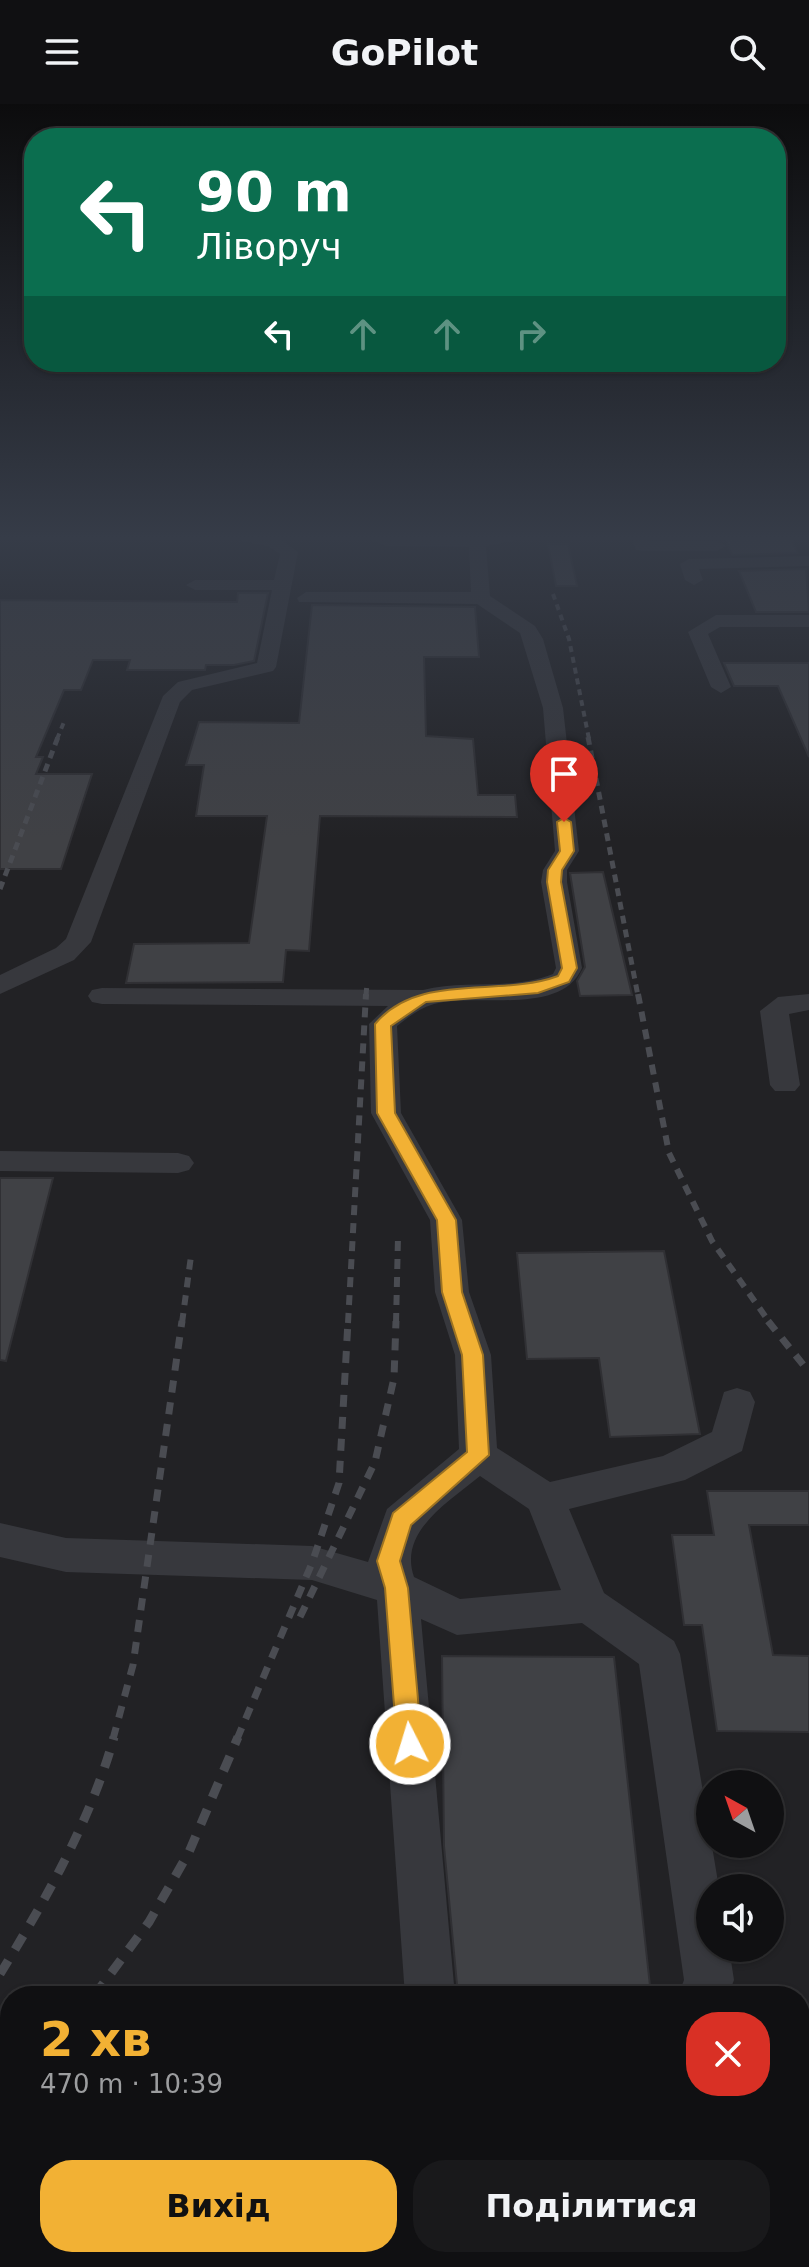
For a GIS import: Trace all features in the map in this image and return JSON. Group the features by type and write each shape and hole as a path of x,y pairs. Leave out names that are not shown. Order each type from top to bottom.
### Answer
{"lane":[{"path":"0,986 65,954 78,942 170,700 185,686 266,667 272,638"},
{"path":"102,996 422,998 538,989 564,979 569,968 554,882 555,870 567,851 553,708 531,638"},
{"path":"700,638 721,687"},
{"path":"422,998 402,1008 383,1024 386,1113 446,1220 452,1292 473,1355 478,1455"},
{"path":"785,1085 774,1011 788,1003 809,1002"},
{"path":"0,1161 178,1163"},
{"path":"545,1499 671,1469 729,1441 737,1402"},
{"path":"478,1455 545,1499 588,1605 659,1654 709,1980 707,1986"},
{"path":"429,1986 397,1588 388,1561 401,1520 478,1455"},
{"path":"0,1540 66,1555 312,1563 397,1588 457,1617 588,1605"}],"shaded area":[{"path":"0,638 809,638 809,1986 0,1986"}],"building":[{"path":"0,638 259,638 254,661 206,665 205,670 127,670 130,660 93,660 81,690 64,690 36,757 43,757 36,774 92,774 61,869 0,869"},
{"path":"308,638 477,638 479,657 424,657 426,736 473,739 478,795 515,795 517,817 320,816 309,951 286,950 283,982 126,983 134,944 249,943 267,816 196,816 204,765 186,765 199,722 299,723"},
{"path":"724,663 809,663 809,757 778,686 734,686"},
{"path":"603,872 632,995 580,996 577,981 585,967 570,873"},
{"path":"0,1178 53,1178 6,1361 0,1360"},
{"path":"664,1251 700,1434 610,1437 599,1358 527,1359 517,1253"},
{"path":"707,1491 809,1491 809,1525 749,1525 773,1655 809,1656 809,1732 717,1731 702,1625 684,1625 672,1535 714,1535"},
{"path":"442,1656 614,1657 650,1986 457,1986 444,1846"}],"railway":[{"path":"569,638 589,739"},
{"path":"57,739 64,722"},
{"path":"0,889 58,737"},
{"path":"588,737 638,996"},
{"path":"366,996 367,983"},
{"path":"348,1323 366,994"},
{"path":"638,994 669,1153 712,1241 770,1323"},
{"path":"396,1323 398,1237"},
{"path":"182,1323 191,1256"},
{"path":"113,1739 133,1665 182,1321"},
{"path":"237,1739 312,1563 339,1483 348,1321"},
{"path":"300,1617 375,1462 394,1378 396,1321"},
{"path":"768,1321 809,1372"},
{"path":"0,1974 34,1918 80,1829 114,1737"},
{"path":"101,1986 149,1922 189,1852 238,1737"}],"route":[{"path":"410,1744 397,1588 388,1561 401,1520 478,1455 473,1355 452,1292 446,1220 386,1113 383,1024 402,1008 422,998 538,989 564,979 569,968 554,882 555,870 567,851 564,822"}]}
